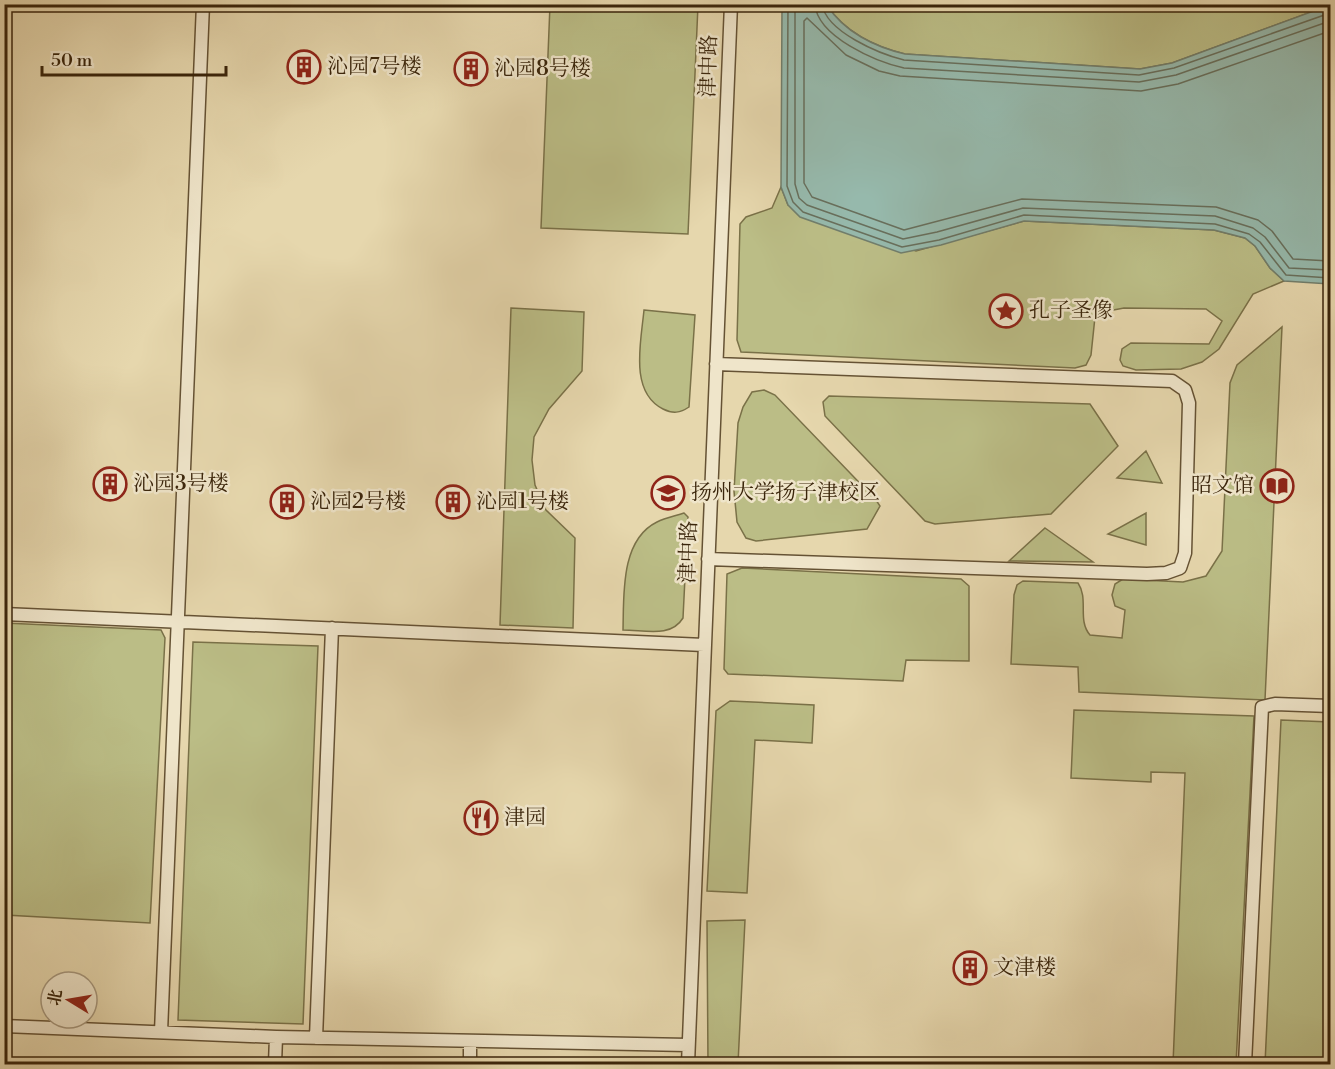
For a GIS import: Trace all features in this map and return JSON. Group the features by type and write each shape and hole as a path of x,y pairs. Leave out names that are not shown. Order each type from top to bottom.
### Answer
{"lane":[{"path":"161,1032 203,4"},
{"name":"津中路","path":"688,1065 731,4"},
{"path":"708,559 1147,574 1166,573 1180,568 1185,553 1190,403 1185,390 1172,381 716,364"},
{"path":"4,614 704,645"},
{"path":"316,1038 332,628"},
{"path":"1245,1065 1262,707 1275,704 1330,706"},
{"path":"4,1026 276,1037 688,1045"},
{"path":"275,1065 276,1037"},
{"path":"470,1041 470,1065"}],"green space":[{"path":"1330,4 1172,63 1140,69 905,54 872,43 851,31 827,5"},
{"path":"550,5 698,5 688,234 541,228"},
{"path":"781,187 788,205 916,251 1024,221 1214,230 1245,238 1255,246 1270,268 1284,281 1253,294 1219,349 1202,362 1181,369 1136,370 1123,366 1120,360 1122,349 1131,343 1209,344 1222,321 1206,309 1124,308 1103,312 1095,317 1091,355 1086,365 1075,368 741,352 737,340 740,224 746,217 772,208"},
{"path":"511,308 584,312 582,371 549,409 534,437 532,460 535,485 546,510 575,538 573,628 500,625"},
{"path":"644,310 695,315 689,407 683,411 670,412 663,409 652,401 645,391 640,365"},
{"path":"1282,327 1265,700 1079,692 1078,667 1011,664 1014,595 1017,585 1023,581 1078,583 1083,596 1084,623 1090,635 1122,638 1125,610 1115,606 1112,595 1115,584 1123,579 1183,582 1206,576 1222,551 1230,383 1237,365"},
{"path":"764,390 775,395 876,500 880,506 867,529 756,541 746,538 737,522 734,491 738,423 743,407 752,392"},
{"path":"829,396 1090,404 1118,446 1051,514 935,524 925,521 825,416 823,402"},
{"path":"1146,451 1162,483 1117,478"},
{"path":"684,513 688,517 683,618 678,624 665,631 623,630 626,570 636,542 645,530 657,522"},
{"path":"1146,513 1146,545 1108,534"},
{"path":"1045,528 1093,562 1009,561"},
{"path":"742,568 961,579 969,586 969,661 906,660 903,681 728,674 724,669 727,574"},
{"path":"4,623 161,630 165,638 150,923 5,915"},
{"path":"193,642 318,646 303,1024 178,1020"},
{"path":"730,701 814,705 812,743 755,740 747,893 707,891 716,711"},
{"path":"1074,710 1254,716 1236,1064 1173,1064 1185,773 1151,772 1151,782 1071,778"},
{"path":"1281,720 1330,722 1330,1064 1265,1064"},
{"path":"745,920 738,1064 708,1064 707,921"}],"water":[{"path":"782,5 827,5 851,31 872,43 905,54 1140,69 1172,63 1330,5 1330,284 1284,281 1270,268 1255,246 1245,238 1214,230 1024,221 941,245 901,253 800,217 788,205 781,187"}],"place":[{"name":"沁园7号楼","path":"304,67"},
{"name":"沁园8号楼","path":"471,69"},
{"name":"孔子圣像","path":"1006,311"},
{"name":"沁园3号楼","path":"110,484"},
{"name":"昭文馆","path":"1277,486"},
{"name":"扬州大学扬子津校区","path":"668,493"},
{"name":"沁园2号楼","path":"287,502"},
{"name":"沁园1号楼","path":"453,502"},
{"name":"津园","path":"481,818"},
{"name":"文津楼","path":"970,968"}]}
